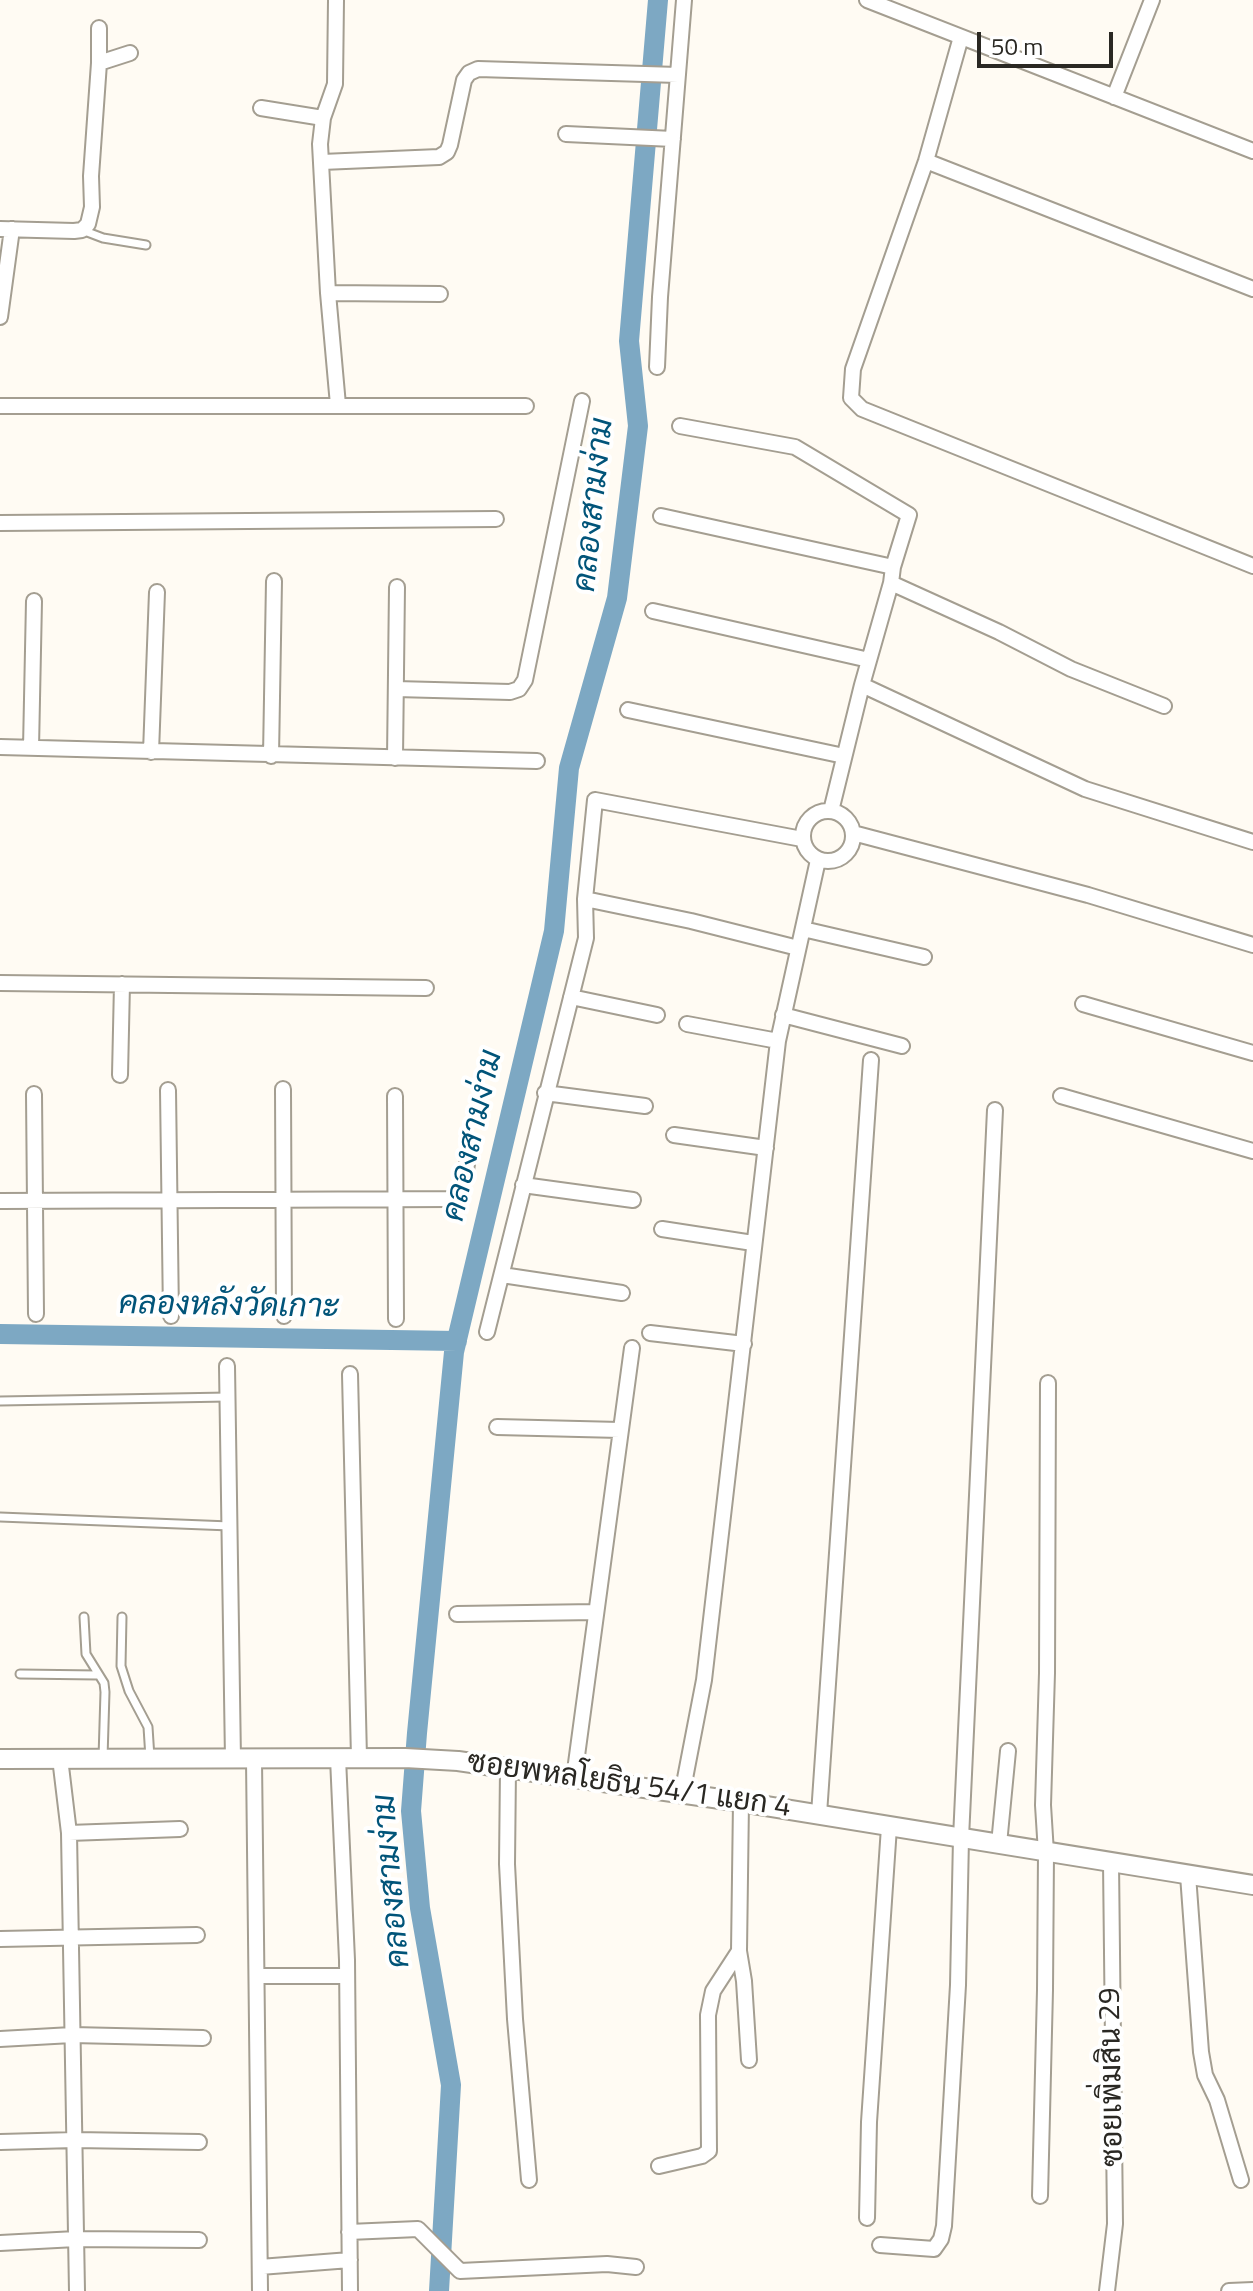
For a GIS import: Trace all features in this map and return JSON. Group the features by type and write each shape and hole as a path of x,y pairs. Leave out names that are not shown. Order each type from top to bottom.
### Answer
{"street":[{"path":"336,0 335,84 323,118 322,162 328,293 338,405"},
{"path":"657,367 669,139 684,0"},
{"path":"867,0 1253,151"},
{"path":"1114,97 1152,0"},
{"path":"0,317 6,229 82,230 88,224 92,207 99,28"},
{"path":"961,37 926,161 853,369 851,398 862,409 1253,566"},
{"path":"99,63 130,53"},
{"path":"322,162 439,157 447,152 450,145 464,80 469,73 478,69 674,74"},
{"path":"261,108 323,118"},
{"path":"566,134 669,139"},
{"path":"926,161 1253,289"},
{"path":"328,293 440,294"},
{"path":"396,689 510,692 519,689 525,680 582,401"},
{"path":"0,406 526,406"},
{"path":"680,426 795,447 909,515 831,811"},
{"path":"661,516 893,567"},
{"path":"0,523 496,519"},
{"path":"271,756 274,581"},
{"path":"891,583 1071,669 1164,706"},
{"path":"395,758 397,587"},
{"path":"151,752 157,592"},
{"path":"31,748 34,601"},
{"path":"653,611 869,660"},
{"path":"862,685 1085,789 1253,842"},
{"path":"628,710 844,756"},
{"path":"0,747 537,761"},
{"path":"487,1332 586,938 585,899 595,800 802,839"},
{"path":"824,810 831,811 848,820 853,833 852,846 843,856 831,861 818,860 807,851 802,839 804,826 812,815 824,810"},
{"path":"853,833 1088,895 1253,945"},
{"path":"682,1794 704,1680 778,1041 818,860"},
{"path":"585,899 798,948"},
{"path":"803,929 924,957"},
{"path":"0,983 426,988"},
{"path":"120,1075 122,984"},
{"path":"571,997 657,1015"},
{"path":"1083,1004 1253,1053"},
{"path":"783,1015 902,1046"},
{"path":"687,1024 778,1041"},
{"path":"819,1814 871,1060"},
{"path":"283,1089 284,1316"},
{"path":"168,1090 171,1316"},
{"path":"545,1093 645,1106"},
{"path":"34,1094 36,1314"},
{"path":"395,1096 396,1319"},
{"path":"1061,1096 1253,1151"},
{"path":"880,2245 934,2249 941,2239 946,2202 995,1110"},
{"path":"674,1135 766,1148"},
{"path":"0,1201 442,1200 458,1195 469,1151"},
{"path":"523,1185 633,1200"},
{"path":"662,1229 753,1243"},
{"path":"502,1275 622,1293"},
{"path":"650,1333 744,1344"},
{"path":"574,1778 632,1348"},
{"path":"227,1366 233,1760"},
{"path":"350,1374 359,1758"},
{"path":"1040,2196 1046,1853 1043,1805 1047,1673 1048,1383"},
{"path":"497,1427 620,1430"},
{"path":"457,1614 596,1612"},
{"path":"999,1844 1008,1751"},
{"path":"60,1758 69,1833 77,2291"},
{"path":"338,1758 347,1976 350,2291"},
{"name":"ซอยพหลโยธิน 54/1 แยก 4","path":"0,1759 405,1758 458,1761 819,1814 1253,1885"},
{"path":"254,1760 260,2291"},
{"path":"508,1769 510,1926 529,2180"},
{"path":"741,1802 739,1951 749,2060"},
{"path":"867,2218 869,2122 889,1827"},
{"path":"69,1833 180,1829"},
{"name":"ซอยเพิ่มสิน 29","path":"1107,2291 1115,2224 1111,1862"},
{"path":"1188,1875 1201,2052 1205,2075 1217,2100 1241,2180"},
{"path":"0,1939 197,1935"},
{"path":"659,2166 702,2156 709,2151 708,2015 713,1991 739,1951"},
{"path":"257,1976 347,1976"},
{"path":"0,2039 72,2035 203,2038"},
{"path":"0,2142 199,2142"},
{"path":"349,2232 418,2229 460,2271 607,2264 636,2267"},
{"path":"0,2243 76,2239 199,2240"},
{"path":"260,2267 350,2260"},
{"path":"1229,2291 1253,2290"}],"lane":[{"path":"82,230 103,238 146,245"},
{"path":"0,1401 228,1397"},
{"path":"0,1517 230,1526"},
{"path":"84,1617 86,1654 104,1683 102,1760"},
{"path":"122,1617 121,1666 129,1691 148,1727 150,1760"},
{"path":"20,1674 97,1675"}],"waterway":[{"name":"คลองสามง่าม","path":"439,2291 451,2085 420,1908 411,1811 417,1733 454,1352 554,931 569,768 617,598 638,426 629,341 658,0"},
{"name":"คลองหลังวัดเกาะ","path":"0,1334 457,1341"}]}
